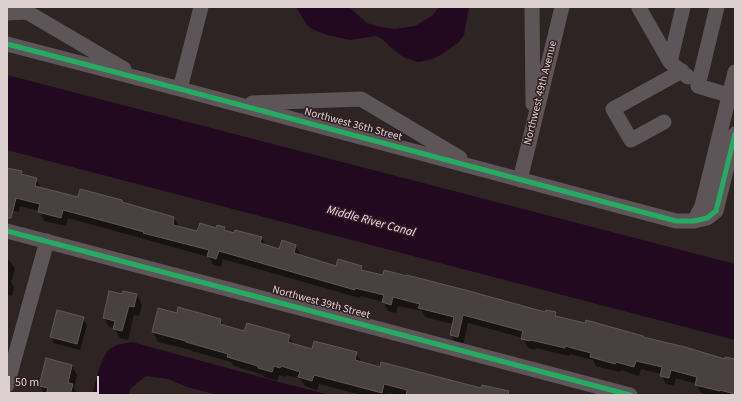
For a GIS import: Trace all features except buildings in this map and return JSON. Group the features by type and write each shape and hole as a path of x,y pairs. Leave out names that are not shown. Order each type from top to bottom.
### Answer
{"street":[{"path":"194,7 194,34"},
{"path":"180,89 201,7"},
{"path":"194,34 211,7"},
{"path":"532,7 533,126"},
{"name":"Northwest 49th Avenue","path":"520,180 562,7"},
{"path":"641,7 639,8 676,67 698,86 732,96"},
{"path":"664,122 631,140 613,109 676,67 683,7"},
{"path":"698,86 717,7"},
{"path":"7,13 27,12 141,79"},
{"name":"Northwest 36th Street","path":"7,44 676,222 694,221"},
{"path":"694,221 702,206 732,96 735,74"},
{"path":"236,104 361,100 476,168"},
{"path":"694,221 707,218 716,210 735,134"},
{"name":"Northwest 39th Street","path":"7,231 630,395"},
{"path":"7,385 47,241"}],"water":[{"path":"296,7 349,7 367,23 395,29 415,26 432,16 439,7 469,7 464,35 459,42 439,56 418,62 403,57 382,39 376,36 350,40 314,30 307,25"},
{"name":"Middle River Canal","path":"7,75 735,264 735,340 7,150"},
{"path":"132,342 330,395 218,395 187,387 168,379 146,376 131,388 128,395 92,395 100,366 107,351 116,345"}],"cycle path":[{"path":"7,44 676,221 694,221 707,218 716,211 735,134"},
{"path":"7,231 630,395"}]}
